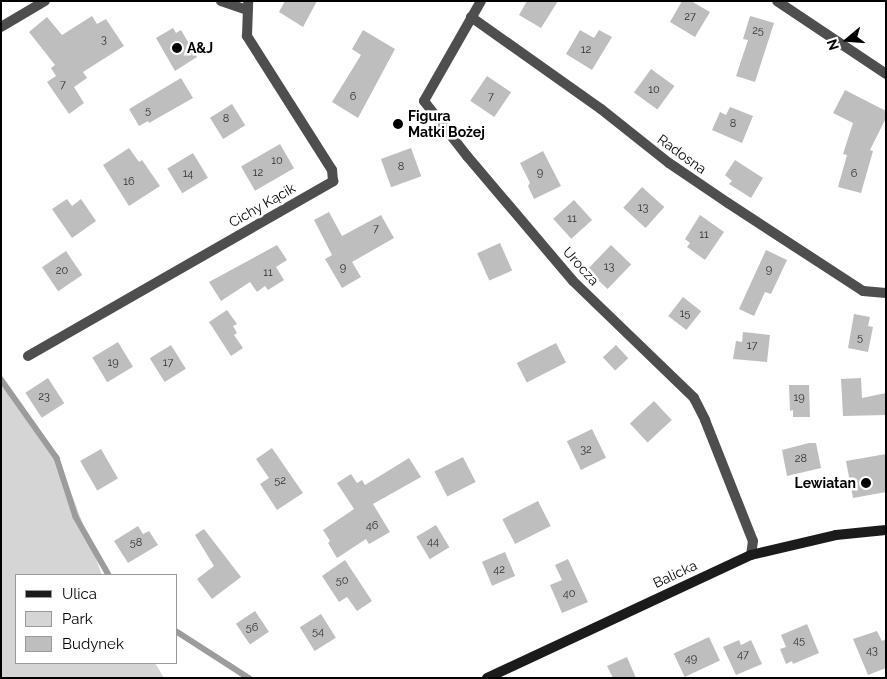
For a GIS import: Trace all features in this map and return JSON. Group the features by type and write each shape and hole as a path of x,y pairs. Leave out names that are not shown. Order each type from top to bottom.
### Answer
{"main road":[{"name":"Balicka","path":"487,678 751,555 836,535 886,530"}],"street":[{"path":"1,26 45,1"},
{"path":"221,1 248,6"},
{"name":"Urocza","path":"481,1 424,101 466,156 573,281 694,398 705,420 753,541 751,555"},
{"path":"777,1 886,74"},
{"name":"Cichy Kącik","path":"28,356 333,181 332,170 246,36 248,6"},
{"name":"Radosna","path":"472,17 601,109 669,163 766,229 863,291 886,293"}],"green space":[{"path":"1,380 60,463 102,574 15,574 15,664 156,664 164,678 1,678"}],"building":[{"path":"285,1 317,1 303,27 279,12"},
{"path":"527,1 558,1 541,28 519,15"},
{"path":"682,1 691,1 710,12 695,37 670,22"},
{"path":"92,16 97,24 106,19 124,46 83,72 87,78 74,87 84,103 69,114 47,82 56,76 51,68 55,65 29,32 47,17 62,35"},
{"path":"750,16 774,23 755,82 736,76 748,40 743,39"},
{"name":"A&J","path":"173,28 176,33 181,30 197,57 175,71 156,38"},
{"path":"363,30 395,49 358,118 332,102 361,55 352,49"},
{"path":"580,30 594,38 599,30 612,37 592,70 566,54"},
{"path":"651,69 674,86 657,110 634,92"},
{"path":"487,76 511,92 494,117 470,101"},
{"path":"181,78 193,98 149,123 148,121 139,126 129,109"},
{"path":"845,90 886,111 886,118 870,150 873,151 861,193 838,187 847,155 843,154 853,123 833,113"},
{"path":"232,104 245,125 223,139 210,118"},
{"path":"730,107 753,116 742,143 712,130 720,112 726,115"},
{"path":"280,144 294,168 255,191 241,166"},
{"path":"129,148 139,162 142,160 160,186 129,206 103,165"},
{"path":"411,148 421,176 391,187 381,159"},
{"path":"543,151 561,186 534,199 528,186 530,183 520,163"},
{"path":"193,153 208,178 182,193 167,168"},
{"path":"735,160 763,178 751,198 729,184 732,181 725,175"},
{"path":"642,187 664,207 646,228 623,208"},
{"path":"67,199 72,206 81,199 96,221 72,238 52,209"},
{"path":"574,200 592,220 571,239 553,219"},
{"path":"329,212 342,236 381,215 394,238 352,262 361,277 342,288 325,259 332,255 314,220"},
{"path":"700,215 724,232 705,260 687,247 690,243 685,239"},
{"path":"500,243 512,270 489,281 477,253"},
{"path":"277,245 287,260 276,267 284,280 268,290 265,286 257,292 250,282 221,301 209,282"},
{"path":"611,245 631,264 608,289 587,269"},
{"path":"766,250 787,260 771,294 765,292 754,316 739,309"},
{"path":"66,251 82,275 58,291 42,267"},
{"path":"683,297 701,311 686,330 668,316"},
{"path":"227,310 237,324 233,326 237,333 234,335 243,348 231,356 209,322"},
{"path":"854,314 870,317 868,326 873,327 868,352 848,348"},
{"path":"743,332 770,335 767,362 733,359 736,341 742,342"},
{"path":"118,342 133,367 107,382 92,357"},
{"path":"556,343 566,363 527,383 517,363"},
{"path":"171,345 186,369 165,382 150,358"},
{"path":"616,345 628,358 615,370 603,357"},
{"path":"48,378 64,403 42,418 25,393"},
{"path":"861,378 862,398 886,393 886,415 843,416 841,379"},
{"path":"789,385 809,385 810,417 793,417 793,410 790,411"},
{"path":"654,401 672,420 648,443 630,424"},
{"path":"592,429 606,458 581,470 567,441"},
{"path":"816,443 821,468 787,476 782,450"},
{"path":"272,448 303,493 277,510 260,484 269,478 256,459"},
{"path":"101,449 118,478 97,490 80,461"},
{"path":"886,454 886,492 853,498 846,461"},
{"path":"463,457 476,482 447,496 434,472"},
{"path":"409,458 421,477 373,504 390,532 369,544 366,539 337,558 323,530 354,509 337,483 351,474 357,483 362,480 365,485"},
{"path":"538,501 551,526 515,544 502,519"},
{"path":"436,525 449,547 430,559 416,537"},
{"path":"138,526 143,534 149,531 158,545 128,563 114,541"},
{"path":"204,529 241,577 212,599 197,579 214,566 195,535"},
{"path":"505,552 515,576 492,586 482,562"},
{"path":"568,559 588,602 562,613 550,585 562,580 555,565"},
{"path":"345,560 372,601 357,611 347,597 339,602 322,576"},
{"path":"255,611 269,632 250,645 236,624"},
{"path":"321,614 336,638 315,651 300,627"},
{"path":"807,624 819,653 793,664 792,661 786,664 780,649 786,647 781,635"},
{"path":"877,631 882,641 886,639 886,668 868,675 853,639"},
{"path":"709,637 720,661 685,677 674,653"},
{"path":"739,640 741,645 751,640 762,664 736,675 723,647"},
{"path":"627,657 636,678 613,678 607,666"}],"waterway":[{"path":"1,379 57,458 76,517 108,574"},
{"path":"178,632 249,678"}],"place":[{"name":"A&J","path":"177,48"},
{"name":"Figura Matki Bożej","path":"398,124"},
{"name":"Lewiatan","path":"866,483"}]}
